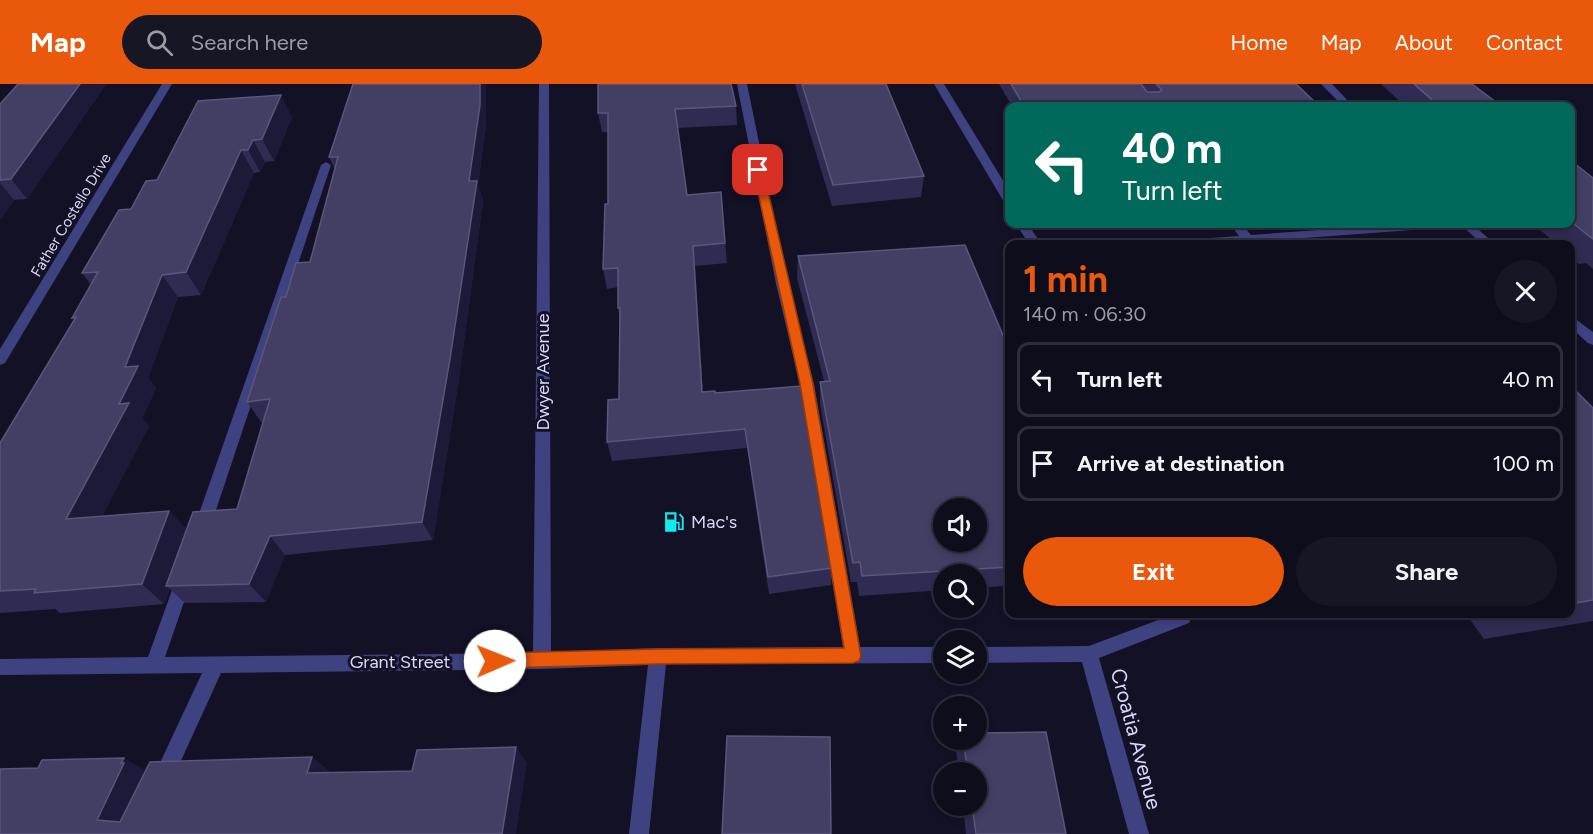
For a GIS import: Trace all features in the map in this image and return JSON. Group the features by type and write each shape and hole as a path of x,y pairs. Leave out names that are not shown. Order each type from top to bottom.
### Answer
{"street":[{"name":"Father Costello Drive","path":"0,360 167,84"},
{"name":"Dwyer Avenue","path":"542,660 544,84"},
{"path":"742,84 777,261 807,384 853,656"},
{"path":"939,84 1005,194"},
{"path":"1326,84 1344,102"},
{"path":"197,543 326,165"},
{"path":"1239,228 1248,239"},
{"path":"1235,240 1389,228"},
{"path":"1471,228 1484,240"},
{"path":"1575,324 1593,340"},
{"path":"154,664 189,565"},
{"name":"Croatia Avenue","path":"1138,834 1089,654 1183,618"},
{"path":"987,655 1089,654"},
{"name":"Grant Street","path":"0,667 542,660 658,656 933,655"},
{"path":"639,834 658,656"},
{"path":"153,802 216,663"}],"building":[{"path":"18,84 80,84 11,179 0,180 0,104"},
{"path":"353,84 480,84 480,105 469,181 477,181 422,522 270,536 249,584 166,586 193,512 237,509 270,399 247,402 281,297 286,297 296,263 310,262 338,157 329,157"},
{"path":"598,84 731,84 736,106 675,109 687,195 721,192 725,243 693,246 702,392 801,386 832,568 768,577 745,429 607,442 608,400 619,399 620,308 618,308 618,268 603,269 605,204 608,204 608,113 598,113"},
{"path":"802,84 886,84 924,176 833,185"},
{"path":"1011,84 1141,84 1147,92 1159,92 1162,90 1156,84 1296,84 1315,102 1022,102"},
{"path":"1414,84 1472,84 1496,102 1434,102"},
{"path":"281,95 262,139 253,140 248,150 241,150 186,272 162,275 125,367 138,366 119,404 129,403 66,519 169,511 142,584 34,593 36,589 0,591 0,443 76,317 72,318 98,272 82,273 119,210 131,209 146,181 157,180 198,101"},
{"path":"1575,164 1593,178 1593,239 1575,225"},
{"path":"965,245 1005,340 1005,567 987,568 987,564 933,564 933,572 862,576 860,562 853,563 820,382 830,381 798,256"},
{"path":"1575,390 1593,408 1593,600 1575,603"},
{"path":"1046,732 1066,834 976,834 973,816 987,816 987,762 966,762 965,750 987,750 987,733"},
{"path":"727,736 830,737 831,834 722,834"},
{"path":"516,747 502,834 0,834 0,769 38,768 42,760 124,758 121,763 124,763 97,820 120,822 150,762 312,757 307,773 412,771 417,750"}],"place":[{"name":"Mac's","path":"674,522"}],"route":[{"path":"495,661 658,656 853,656 807,384 782,284 758,170"}]}
